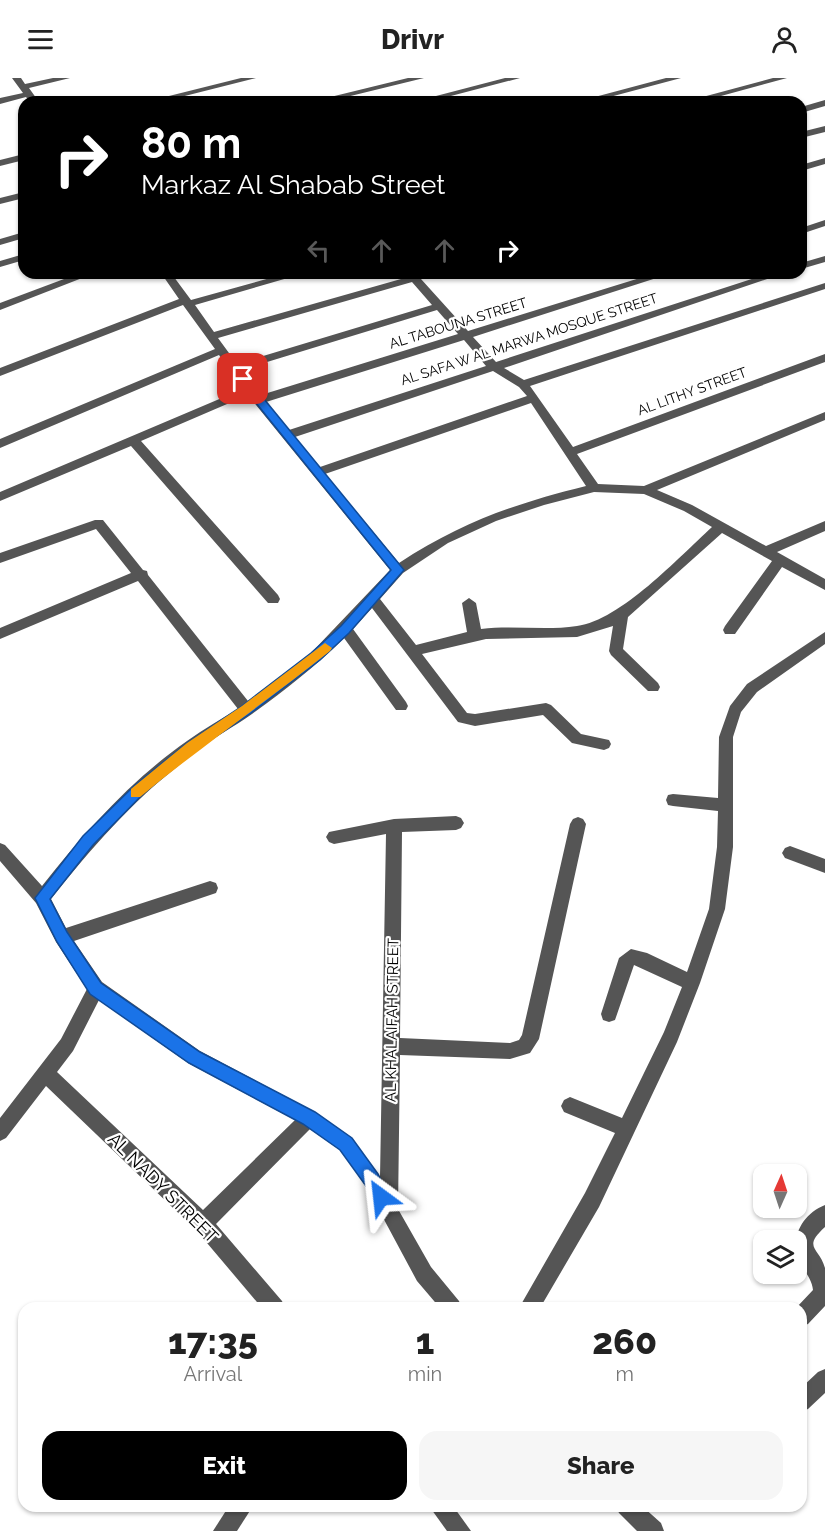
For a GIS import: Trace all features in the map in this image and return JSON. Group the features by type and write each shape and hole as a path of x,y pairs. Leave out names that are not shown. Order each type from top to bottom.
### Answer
{"street":[{"path":"16,78 30,96"},
{"path":"0,101 26,90 66,78"},
{"path":"174,96 252,78"},
{"path":"340,96 420,78"},
{"path":"442,96 516,78"},
{"path":"604,96 677,78"},
{"path":"720,96 783,78"},
{"path":"807,108 825,103"},
{"path":"807,134 825,129"},
{"path":"0,163 18,158"},
{"path":"807,166 825,161"},
{"path":"0,201 18,196"},
{"path":"807,229 825,223"},
{"path":"0,242 18,237"},
{"path":"0,264 18,259"},
{"path":"807,264 825,259"},
{"path":"0,307 74,279"},
{"path":"172,279 254,395 398,570"},
{"path":"0,372 187,302 277,279"},
{"path":"211,336 399,279"},
{"path":"415,279 493,366 523,384 594,488"},
{"name":"AL TABOUNA STREET","path":"0,497 133,440 254,395 466,336 648,279"},
{"name":"AL SAFA W AL MARWA MOSQUE STREET","path":"287,435 761,279"},
{"path":"523,384 825,286"},
{"path":"235,368 439,306"},
{"path":"0,444 221,350"},
{"name":"AL LITHY STREET","path":"570,452 825,358"},
{"path":"317,472 534,398"},
{"path":"645,490 825,416"},
{"path":"133,440 273,599"},
{"path":"42,898 88,840 138,790 191,747 247,710 316,657 345,629 398,570 444,540 492,518 542,501 594,488 645,490 688,508 825,585"},
{"path":"0,558 99,523 142,574 247,710"},
{"path":"765,552 825,526"},
{"path":"412,652 435,644 475,636 557,634 605,627 622,615 721,527"},
{"path":"730,630 779,561"},
{"path":"0,634 142,574"},
{"path":"373,599 463,718 475,720 546,709 577,739 604,744"},
{"path":"469,603 475,636"},
{"path":"622,615 616,651 653,687"},
{"path":"345,629 401,706"},
{"path":"532,1302 592,1200 671,1036 692,983 717,909 725,847 726,737 735,710 752,688 825,638"},
{"path":"673,800 725,805"},
{"path":"334,837 394,826 456,823"},
{"path":"391,1046 510,1051 524,1047 530,1039 578,824"},
{"name":"AL KHALAIFAH STREET","path":"389,1214 394,826"},
{"path":"0,850 42,898 62,937 96,988 194,1057 309,1118 346,1144 372,1180 424,1274 447,1302"},
{"path":"789,853 825,866"},
{"path":"62,937 210,888"},
{"path":"609,1014 625,963 631,957 640,958 692,983"},
{"path":"0,1132 67,1045 96,988"},
{"name":"AL NADY STREET","path":"45,1073 202,1223 270,1302"},
{"path":"570,1106 626,1129"},
{"path":"202,1223 309,1118"},
{"path":"807,1310 823,1292 824,1284 819,1270 807,1253 804,1242 808,1232 825,1214"},
{"path":"807,1396 825,1379"},
{"path":"224,1531 238,1512"},
{"path":"445,1512 460,1531"},
{"path":"636,1512 653,1531"}],"slow traffic":[{"path":"135,793 191,747 247,710 325,648"}],"route":[{"path":"243,379 398,570 345,629 316,657 247,710 191,747 138,790 88,840 42,898 62,937 96,988 194,1057 309,1118 346,1144 372,1180 381,1197"}]}
